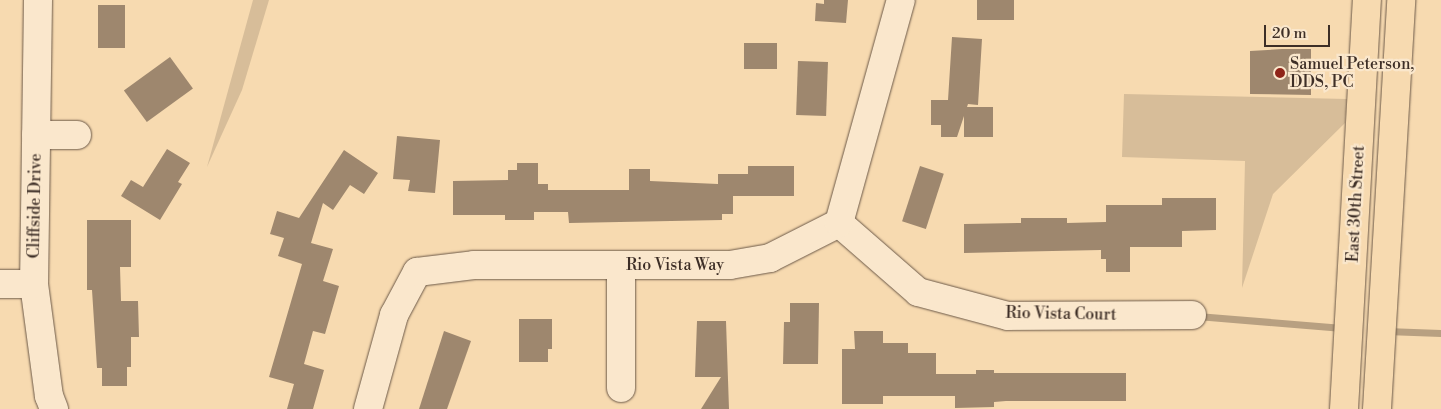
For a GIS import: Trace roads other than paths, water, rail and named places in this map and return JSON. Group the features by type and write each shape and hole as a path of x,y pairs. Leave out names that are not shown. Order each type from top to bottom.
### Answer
{"main road":[{"name":"East 30th Street","path":"1344,409 1367,0"},
{"path":"1377,409 1401,0"}],"street":[{"name":"Cliffside Drive","path":"38,0 34,284 48,396 54,409"},
{"path":"839,223 901,0"},
{"path":"36,135 77,135"},
{"name":"Rio Vista Way","path":"368,409 394,314 417,272 474,265 730,265 770,258 839,223"},
{"name":"Rio Vista Court","path":"839,223 918,292 1008,316 1192,315"},
{"path":"621,266 621,388"},
{"path":"0,284 34,284"}],"waterway":[{"path":"1197,316 1343,328"},
{"path":"1386,331 1441,333"}],"place":[{"name":"Samuel Peterson, DDS, PC","path":"1280,73"}]}
